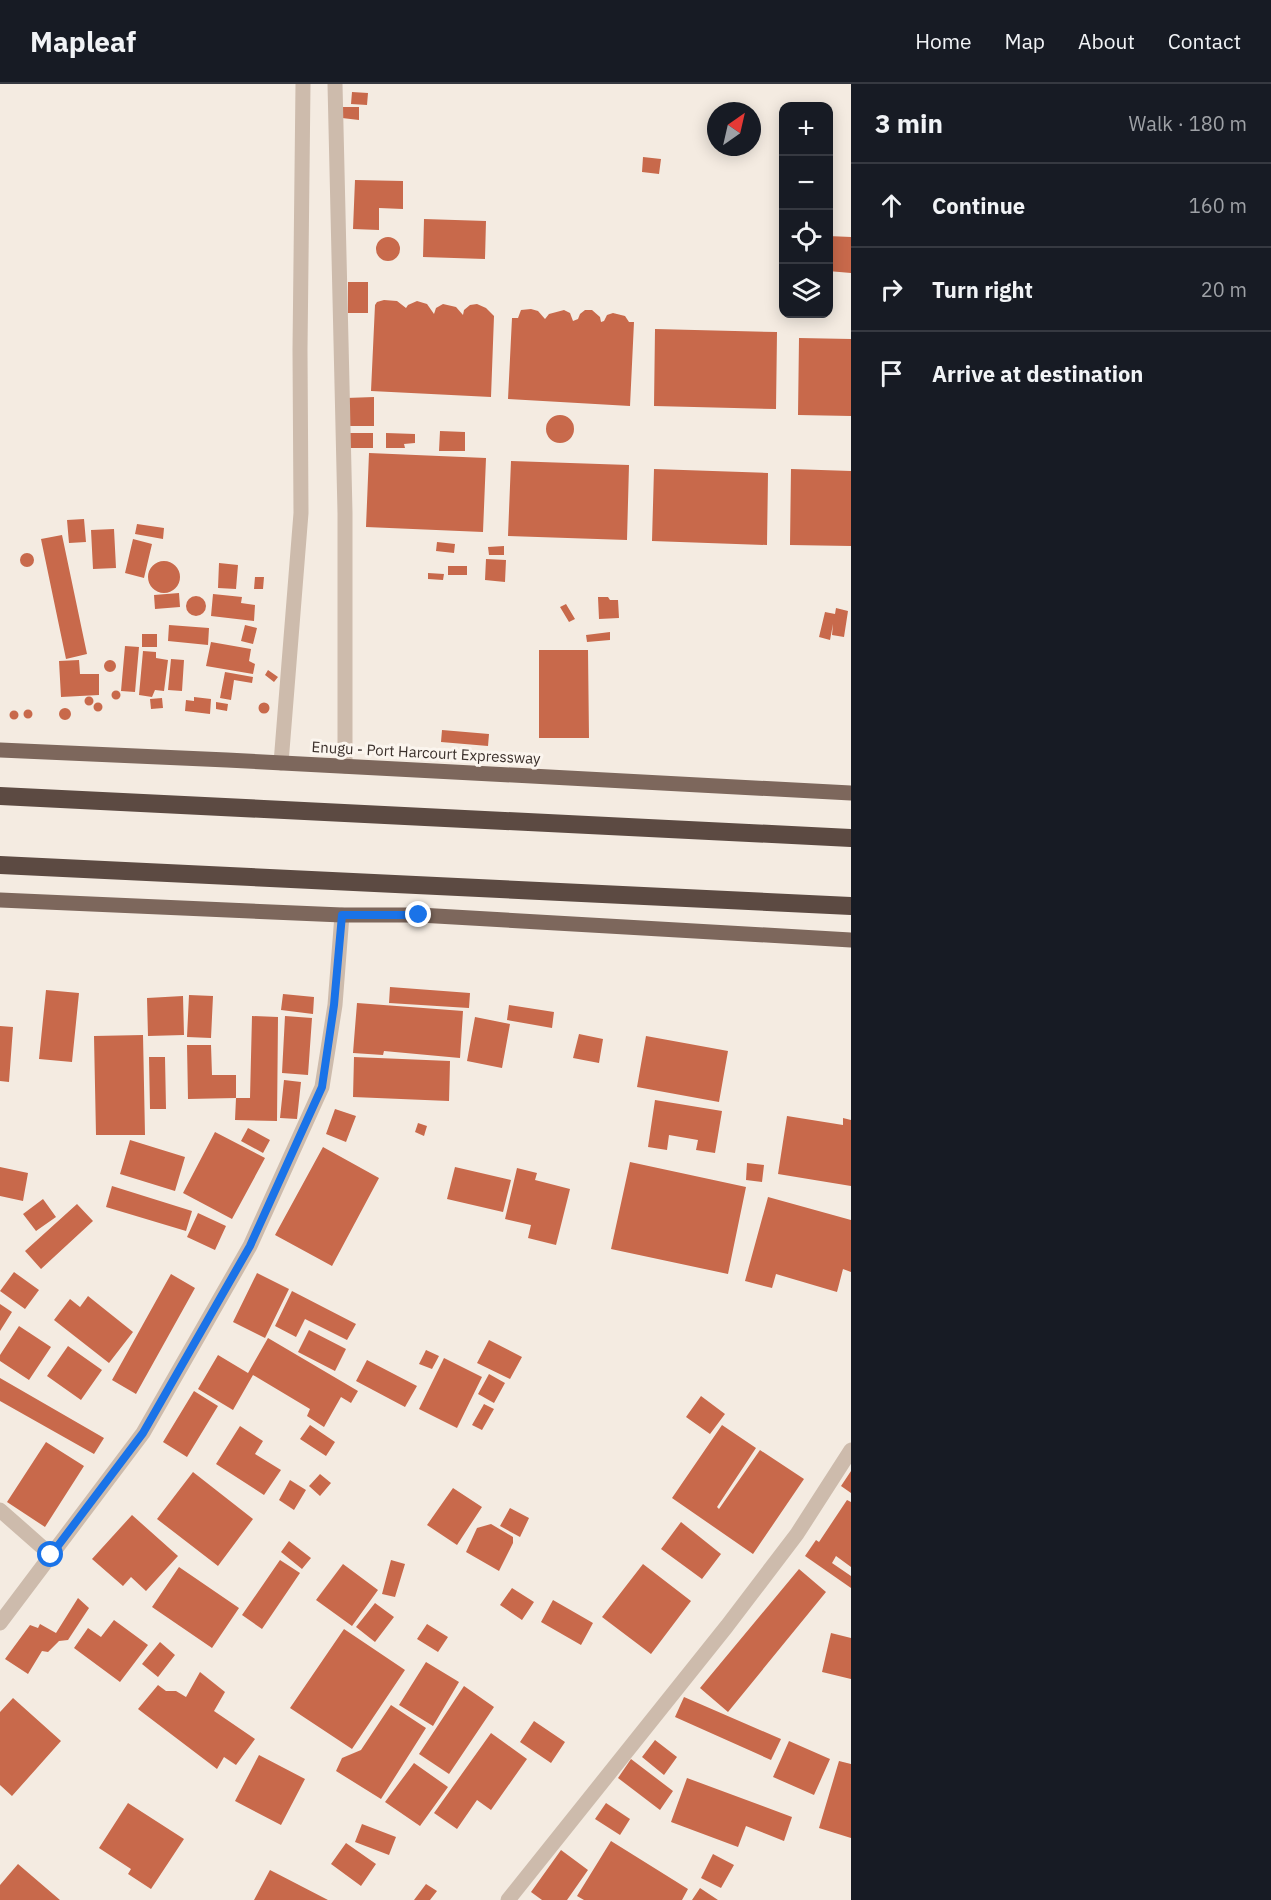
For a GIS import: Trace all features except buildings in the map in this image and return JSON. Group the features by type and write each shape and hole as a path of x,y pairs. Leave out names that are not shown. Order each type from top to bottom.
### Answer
{"highway":[{"path":"0,796 851,838"},
{"path":"0,865 851,906"}],"main road":[{"name":"Enugu - Port Harcourt Expressway","path":"0,750 851,793"},
{"path":"0,900 342,915 419,915 851,940"}],"street":[{"path":"281,763 301,513 303,84"},
{"path":"335,84 345,513 345,766"},
{"path":"0,1623 143,1433 250,1246 322,1087 334,1005 342,915"},
{"path":"508,1900 727,1626 797,1534 851,1449"},
{"path":"0,1510 51,1555"}],"route":[{"path":"51,1555 143,1433 250,1246 322,1087 334,1005 342,915 419,915"}]}
